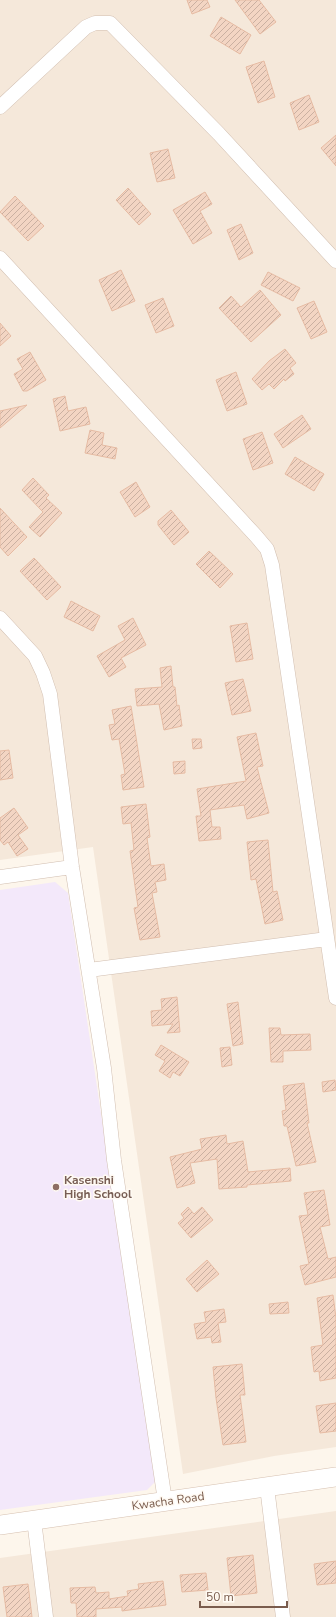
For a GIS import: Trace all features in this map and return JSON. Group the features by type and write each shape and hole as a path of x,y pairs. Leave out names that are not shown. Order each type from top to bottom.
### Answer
{"main road":[{"name":"Kwacha Road","path":"0,1525 336,1476"}],"street":[{"path":"0,107 86,27 95,23 110,23 219,134 336,261"},
{"path":"0,258 267,549 272,565 336,998"},
{"path":"0,618 35,656 50,694 72,866 104,1068 114,1160 165,1501"},
{"path":"0,877 72,866"},
{"path":"89,970 328,938"},
{"path":"267,1487 283,1617"},
{"path":"34,1520 46,1617"}],"shaded area":[{"path":"0,0 336,0 336,1447 274,1456 183,1474 93,847 0,860"},
{"name":"Kasenshi High School","path":"55,882 68,893 156,1481 147,1490 0,1510 0,890"},
{"path":"336,1511 336,1617 0,1617 0,1558"}],"building":[{"path":"187,0 207,0 210,7 192,14"},
{"path":"235,0 259,0 276,22 260,34"},
{"path":"221,17 251,35 240,54 210,36"},
{"path":"264,61 275,97 258,103 246,67"},
{"path":"309,95 319,122 299,130 290,103"},
{"path":"336,135 336,166 321,148"},
{"path":"168,149 175,178 157,182 150,153"},
{"path":"128,188 151,214 139,225 116,200"},
{"path":"205,192 212,204 200,211 212,233 193,244 173,210"},
{"path":"15,196 44,226 28,241 0,212"},
{"path":"241,224 253,253 239,260 227,230"},
{"path":"121,270 135,301 112,311 99,280"},
{"path":"268,272 300,288 293,301 261,285"},
{"path":"260,290 281,315 251,342 219,308 231,296 241,307"},
{"path":"163,298 174,326 156,333 145,305"},
{"path":"314,301 327,332 311,339 297,308"},
{"path":"0,323 11,336 0,346"},
{"path":"285,349 296,363 290,368 294,374 285,381 284,379 274,389 269,384 262,390 252,379 269,361"},
{"path":"30,352 46,380 27,391 23,391 14,374 23,369 17,359"},
{"path":"236,372 247,404 227,411 216,380"},
{"path":"65,396 68,411 86,407 90,424 60,431 53,399"},
{"path":"27,405 0,428 0,411"},
{"path":"302,415 311,429 283,448 274,434"},
{"path":"90,430 104,433 102,445 117,448 115,459 85,453"},
{"path":"262,432 273,463 253,470 243,439"},
{"path":"295,457 324,474 314,491 285,474"},
{"path":"33,478 49,495 46,498 62,513 40,537 29,527 43,512 22,490"},
{"path":"136,482 150,507 135,517 120,492"},
{"path":"0,508 27,537 8,556 0,547"},
{"path":"171,510 189,532 174,545 158,525 158,521"},
{"path":"209,551 233,574 220,588 196,564"},
{"path":"34,558 61,587 47,600 20,571"},
{"path":"71,601 100,616 93,631 64,617"},
{"path":"133,618 146,645 121,658 126,667 109,677 97,656 125,640 118,626"},
{"path":"247,623 253,659 236,662 230,626"},
{"path":"171,666 173,687 175,687 177,706 179,705 182,726 164,730 159,704 137,706 135,689 162,687 160,668"},
{"path":"243,679 251,711 232,715 225,683"},
{"path":"131,706 144,787 123,790 121,775 125,774 119,739 112,740 109,725 115,724 112,710"},
{"path":"256,733 263,766 257,767 269,813 247,819 244,805 210,810 212,827 220,827 221,839 199,841 196,816 201,816 197,789 246,781 237,737"},
{"path":"192,739 201,739 202,748 193,749"},
{"path":"9,750 13,778 0,780 0,751"},
{"path":"185,761 185,773 174,774 173,762"},
{"path":"146,804 150,837 147,838 151,866 164,864 166,880 155,882 157,892 152,893 160,937 140,940 134,908 138,907 130,851 134,850 131,823 123,824 121,807"},
{"path":"14,808 28,828 18,835 28,849 17,856 8,842 4,845 0,840 0,818"},
{"path":"268,840 273,892 277,891 283,920 265,924 256,879 251,880 247,842"},
{"path":"177,997 180,1032 167,1033 173,1024 152,1026 151,1011 162,1010 161,999"},
{"path":"238,1002 243,1044 233,1046 227,1004"},
{"path":"269,1028 280,1028 281,1035 310,1034 311,1050 283,1051 283,1062 271,1062"},
{"path":"161,1045 189,1062 180,1076 173,1072 170,1078 159,1071 165,1061 155,1055"},
{"path":"230,1047 232,1065 222,1067 220,1048"},
{"path":"335,1080 336,1090 323,1092 322,1082"},
{"path":"304,1083 309,1123 307,1123 316,1162 296,1166 287,1126 284,1126 282,1111 286,1110 283,1086"},
{"path":"226,1135 227,1144 243,1141 248,1172 290,1168 291,1181 219,1189 217,1159 190,1163 195,1183 177,1188 170,1157 202,1149 200,1139"},
{"path":"324,1190 330,1225 320,1227 328,1259 336,1257 336,1277 305,1285 300,1266 309,1264 299,1216 308,1215 304,1193"},
{"path":"188,1207 194,1214 202,1207 213,1220 191,1238 178,1223 184,1218 181,1214"},
{"path":"207,1260 219,1274 197,1292 186,1279"},
{"path":"333,1295 336,1318 336,1378 320,1381 319,1371 314,1372 311,1347 323,1345 317,1298"},
{"path":"288,1302 289,1313 270,1314 269,1304"},
{"path":"224,1309 226,1322 218,1323 221,1342 212,1343 211,1337 197,1339 194,1324 206,1322 204,1312"},
{"path":"242,1364 245,1395 240,1395 246,1442 223,1445 213,1367"},
{"path":"336,1403 336,1431 320,1433 316,1406"},
{"path":"253,1555 257,1593 231,1596 227,1558"},
{"path":"336,1561 336,1583 317,1585 314,1564"},
{"path":"206,1573 208,1590 182,1592 180,1575"},
{"path":"163,1581 166,1605 122,1611 122,1607 96,1609 96,1617 77,1617 76,1603 71,1603 70,1588 95,1587 96,1593 109,1592 109,1599 128,1596 127,1591 139,1589 138,1584"},
{"path":"28,1584 32,1617 7,1617 3,1587"}],"place":[{"name":"Kasenshi High School","path":"56,1187"}]}
